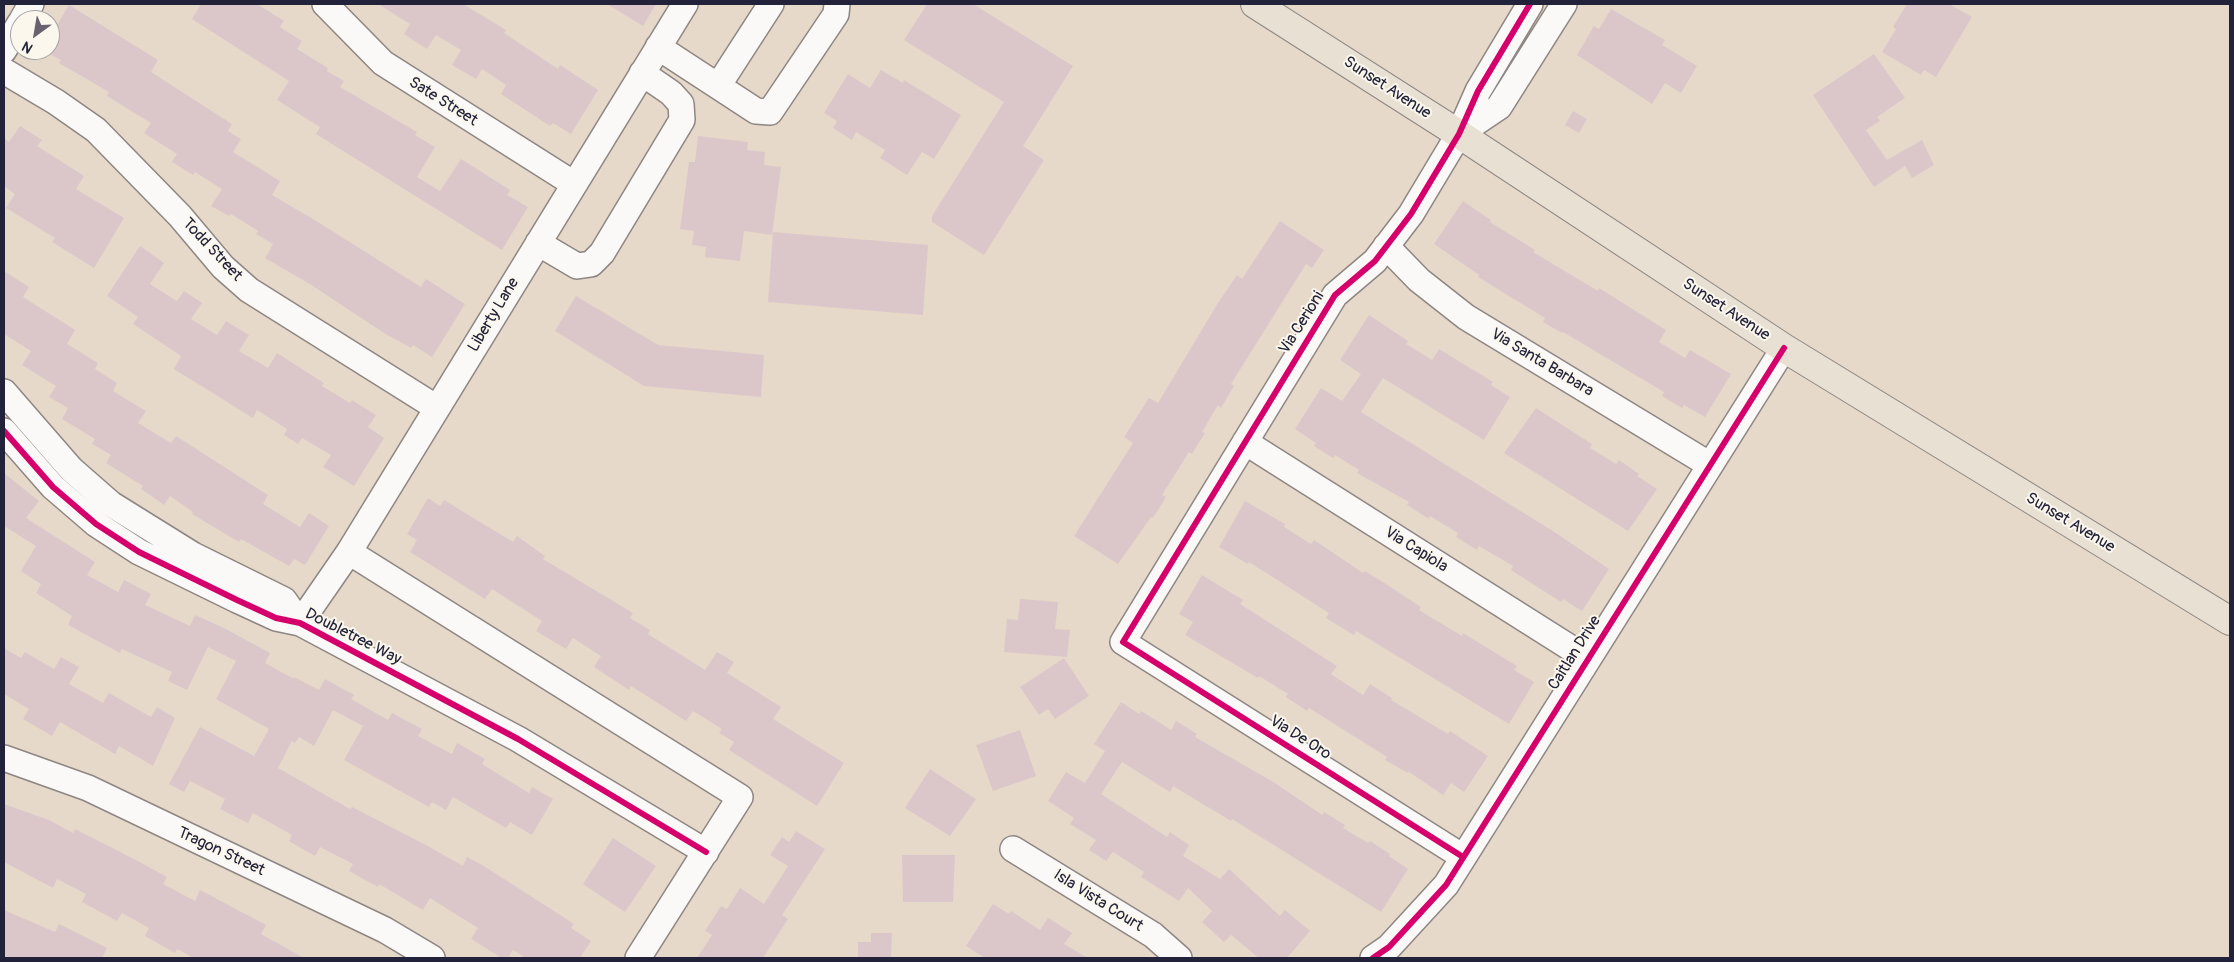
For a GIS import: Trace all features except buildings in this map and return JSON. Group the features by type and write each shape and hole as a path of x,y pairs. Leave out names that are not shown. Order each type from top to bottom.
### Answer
{"main road":[{"name":"Sunset Avenue","path":"1254,4 1459,134 1784,348 2230,620"}],"street":[{"name":"Sate Street","path":"324,4 382,63 574,184"},
{"name":"Liberty Lane","path":"300,623 349,552 685,4"},
{"path":"718,86 770,4"},
{"path":"658,47 756,111 770,112 836,14 837,4"},
{"name":"Via Cerioni","path":"1123,642 1335,295 1375,261 1411,214 1459,134 1478,91 1530,4"},
{"name":"Via Cerioni","path":"1459,134 1500,107 1564,4"},
{"name":"Todd Street","path":"4,71 56,102 96,130 180,216 223,267 249,290 437,408"},
{"path":"538,243 577,266 592,264 602,253 682,120 681,104 671,93 642,74"},
{"name":"Via Santa Barbara","path":"1386,246 1419,280 1466,317 1710,465"},
{"name":"Caitlan Drive","path":"1373,958 1388,947 1446,885 1784,348"},
{"name":"Doubletree Way","path":"4,392 71,469 111,504 193,555 284,600 300,623"},
{"name":"Doubletree Way","path":"4,431 53,487 96,524 139,552 244,604 276,618 300,623 518,740 706,852"},
{"name":"Via Capiola","path":"1245,442 1588,659"},
{"path":"349,552 740,797 638,958"},
{"name":"Via De Oro","path":"1123,642 1463,857"},
{"name":"Tragon Street","path":"4,758 88,788 385,930 432,958"},
{"name":"Isla Vista Court","path":"1013,849 1152,935 1179,958"}],"cycle path":[{"path":"1463,857 1123,642 1335,295 1375,261 1411,214 1459,134 1478,91 1530,4"},
{"path":"1373,958 1389,947 1446,885 1784,348"},
{"path":"4,431 53,487 96,524 139,552 276,618 300,623 518,739 706,852"}]}
